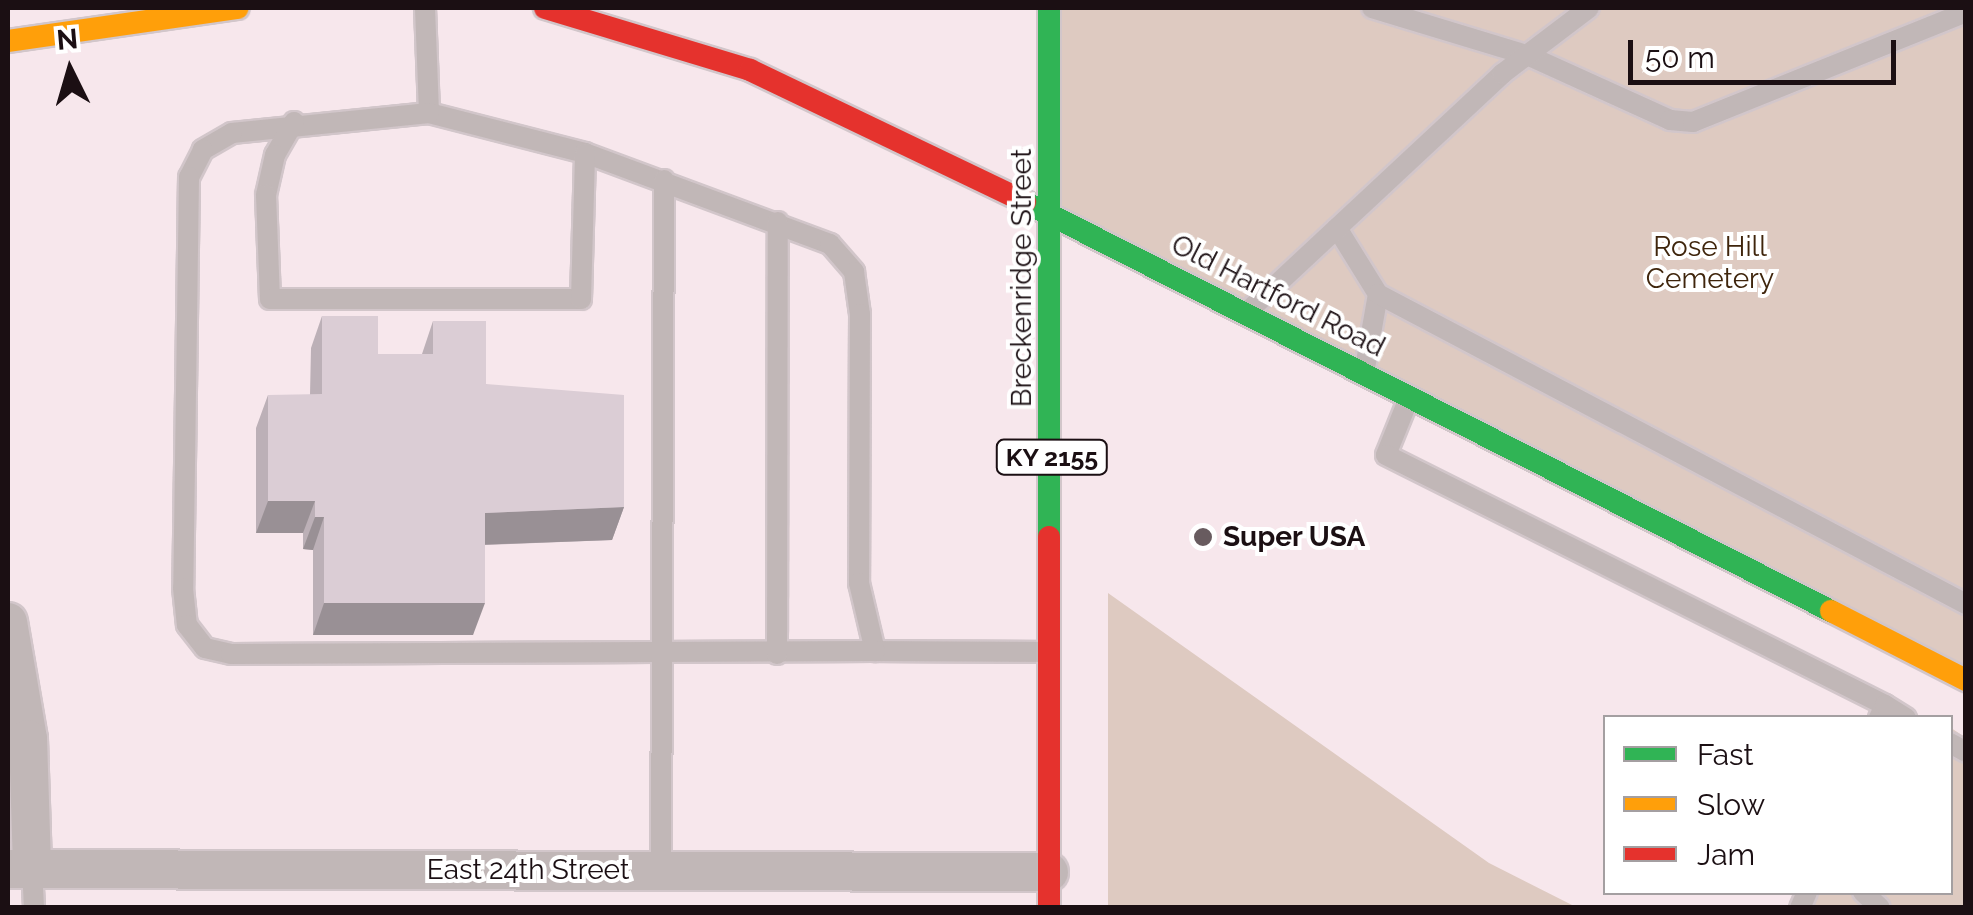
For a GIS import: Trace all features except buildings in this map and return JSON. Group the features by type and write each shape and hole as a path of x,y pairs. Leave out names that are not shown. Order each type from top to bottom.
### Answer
{"main road":[{"path":"8,41 238,8"},
{"name":"Old Hartford Road","path":"546,8 750,70 1054,215 1966,680"},
{"name":"Breckenridge Street","path":"1049,8 1054,215 1049,890"}],"street":[{"path":"8,622 28,739 20,868"},
{"name":"East 24th Street","path":"20,868 661,870 1049,890"}],"lane":[{"path":"425,8 428,113"},
{"path":"1372,8 1527,55 1670,120 1693,122 1966,12"},
{"path":"1246,313 1527,55 1588,8"},
{"path":"875,651 858,583 860,314 854,272 830,244 585,153 428,113 294,122 232,134 203,150 188,177 188,625 205,648 231,654 1051,652"},
{"path":"294,122 275,155 266,195 270,299 580,300 585,153"},
{"path":"661,870 664,180"},
{"path":"776,654 778,222"},
{"path":"1337,228 1378,294 1966,604"},
{"path":"1364,373 1378,294"},
{"path":"1410,396 1386,455 1882,711"},
{"path":"20,868 34,908"}],"green space":[{"name":"Rose Hill Cemetery","path":"1049,8 1965,8 1965,680 1054,215"},
{"path":"1108,593 1489,863 1576,907 1108,907"},
{"path":"1953,729 1965,737 1965,907 1787,908 1792,895 1953,895"}],"traffic: fast":[{"path":"1049,8 1049,537"},
{"path":"1025,202 1831,611"}],"traffic: slow":[{"path":"8,41 238,8"},
{"path":"1831,611 1966,680"}],"traffic: jam":[{"path":"545,8 750,70 1025,202"},
{"path":"1049,537 1049,908"}],"place":[{"name":"Super USA","path":"1203,537"}]}
